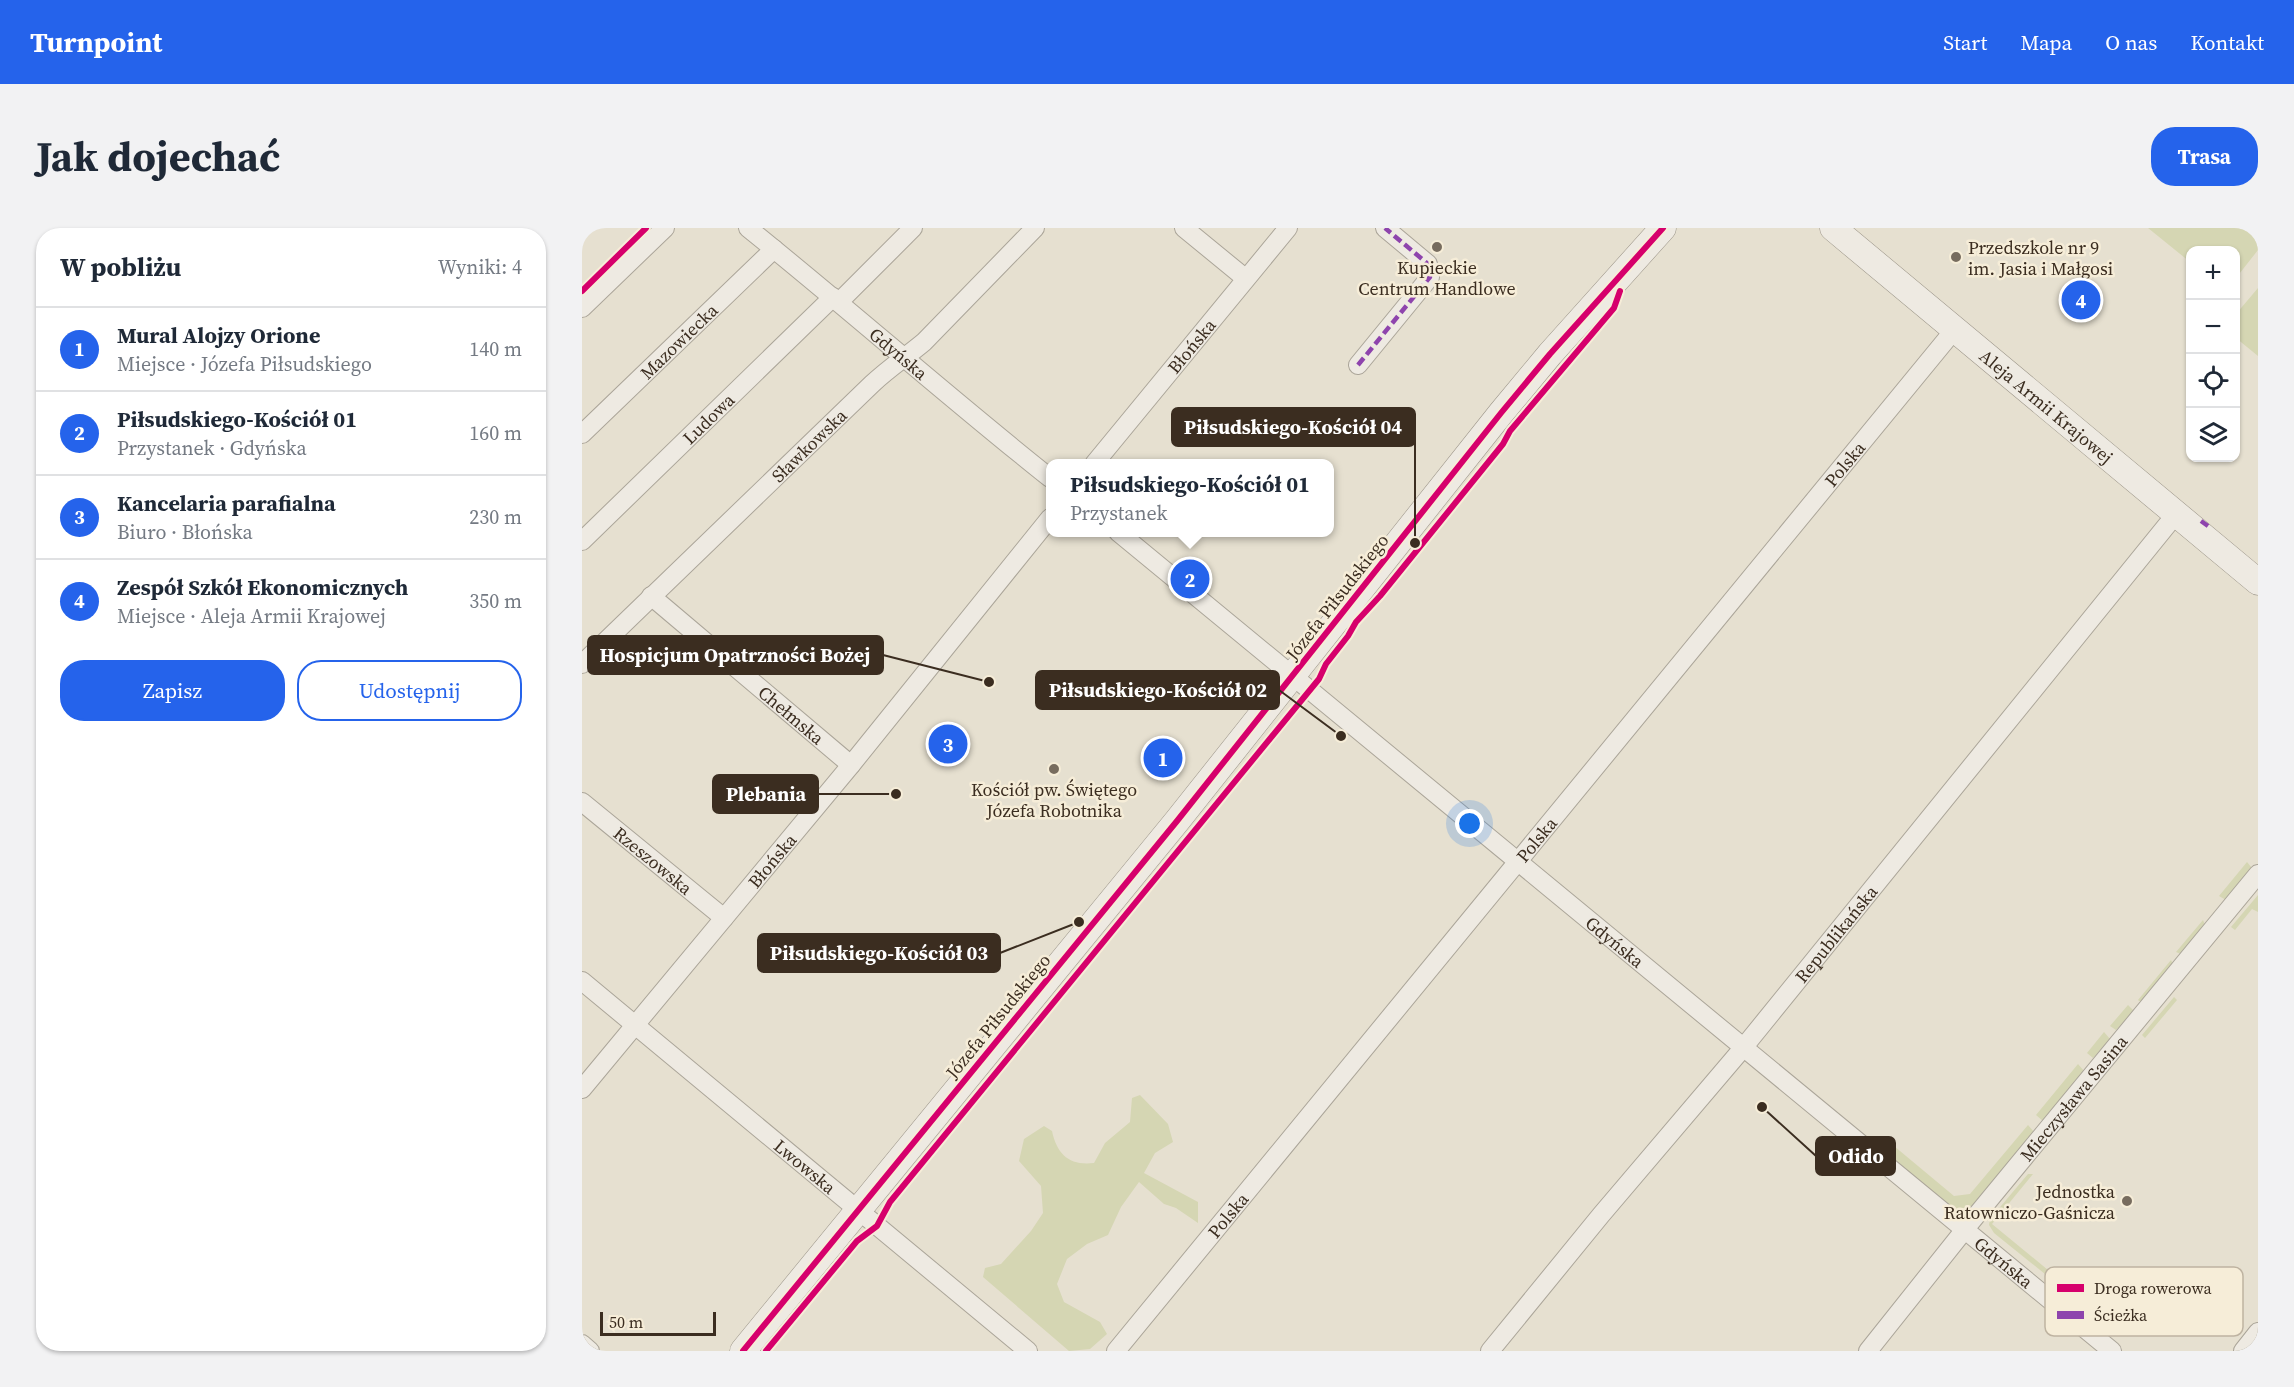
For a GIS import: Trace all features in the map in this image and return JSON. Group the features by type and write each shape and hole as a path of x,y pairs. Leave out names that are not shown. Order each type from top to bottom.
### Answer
{"street":[{"path":"582,308 665,228"},
{"name":"Gdyńska","path":"748,228 1046,475"},
{"name":"Ludowa","path":"582,542 913,228"},
{"name":"Sławkowska","path":"582,664 886,370 906,358 924,342 1035,228"},
{"path":"1184,228 1245,278"},
{"name":"Błońska","path":"1098,459 1288,228"},
{"path":"1358,364 1430,277 1431,272 1428,264 1385,228"},
{"name":"Józefa Piłsudskiego","path":"743,1351 1170,830 1543,362 1663,228"},
{"name":"Aleja Armii Krajowej","path":"1833,228 2258,582"},
{"name":"Mazowiecka","path":"582,434 774,249"},
{"name":"Polska","path":"1116,1351 1955,329"},
{"name":"Republikańska","path":"1490,1351 1601,1215 1743,1048 2176,514"},
{"name":"Błońska","path":"582,1089 850,765 1046,523"},
{"name":"Gdyńska","path":"1124,537 1292,678 2045,1295"},
{"name":"Chełmska","path":"651,596 850,765"},
{"name":"Rzeszowska","path":"582,802 724,918"},
{"name":"Mieczysława Sasina","path":"1868,1351 1965,1229 2258,874"},
{"name":"Lwowska","path":"582,981 1028,1351"},
{"path":"2243,1351 2258,1332"},
{"name":"Gdyńska","path":"2094,1336 2112,1351"},
{"path":"582,1344 590,1351"}],"green space":[{"path":"2148,228 2258,228 2258,250 2240,273 2240,246 2186,246 2186,259"},
{"path":"2258,288 2258,356 2240,341 2240,309"},
{"path":"2247,862 2252,868 2226,900 2219,896"},
{"path":"2258,895 2258,912 2252,909 2235,930 2231,927"},
{"path":"2203,920 2205,925 2181,954 2176,952"},
{"path":"2171,960 2173,964 2142,1001 2139,1001 2138,1000"},
{"path":"2174,997 2177,1000 2145,1038 2142,1035"},
{"path":"2128,1005 2134,1011 2116,1030 2110,1026"},
{"path":"2104,1032 2110,1039 2093,1058 2087,1053"},
{"path":"2078,1064 2084,1071 2043,1121 2036,1115"},
{"path":"1140,1095 1168,1124 1173,1142 1155,1153 1144,1173 1198,1202 1198,1223 1176,1208 1164,1204 1139,1182 1121,1207 1108,1235 1087,1244 1067,1259 1057,1284 1064,1302 1100,1322 1107,1334 1090,1349 1069,1351 983,1277 985,1268 1001,1264 1031,1231 1043,1213 1041,1186 1019,1161 1024,1139 1044,1126 1052,1131 1057,1147 1071,1161 1094,1163 1105,1143 1130,1122 1132,1098"},
{"path":"2028,1125 2034,1132 1972,1206 1962,1210 1953,1209 1887,1155 1894,1146 1954,1196 1970,1194"},
{"path":"2028,1174 2033,1174 1992,1224 2045,1268 2045,1274 1994,1233 1989,1225 1990,1219"}],"marked path":[{"path":"1358,365 1430,277 1428,264 1385,228"},
{"path":"2201,521 2208,526"}],"cycle path":[{"path":"582,291 646,228"},
{"path":"743,1351 1177,821 1501,413 1550,354 1663,228"},
{"path":"766,1351 857,1241 877,1226 890,1202 1319,679 1326,664 1356,622 1380,596 1503,444 1510,431 1614,308 1620,291"}],"place":[{"name":"Kupieckie Centrum Handlowe","path":"1437,247"},
{"name":"Przedszkole nr 9 im. Jasia i Małgosi","path":"1956,257"},
{"name":"Zespół Szkół Ekonomicznych","path":"2081,300"},
{"name":"Piłsudskiego-Kościół 04","path":"1415,543"},
{"name":"Piłsudskiego-Kościół 01","path":"1190,579"},
{"name":"Hospicjum Opatrzności Bożej","path":"989,682"},
{"name":"Piłsudskiego-Kościół 02","path":"1341,736"},
{"name":"Kancelaria parafialna","path":"948,744"},
{"name":"Mural Alojzy Orione","path":"1163,758"},
{"name":"Kościół pw. Świętego Józefa Robotnika","path":"1054,769"},
{"name":"Plebania","path":"896,794"},
{"name":"Piłsudskiego-Kościół 03","path":"1079,922"},
{"name":"Odido","path":"1762,1107"},
{"name":"Jednostka Ratowniczo-Gaśnicza","path":"2127,1201"}]}
